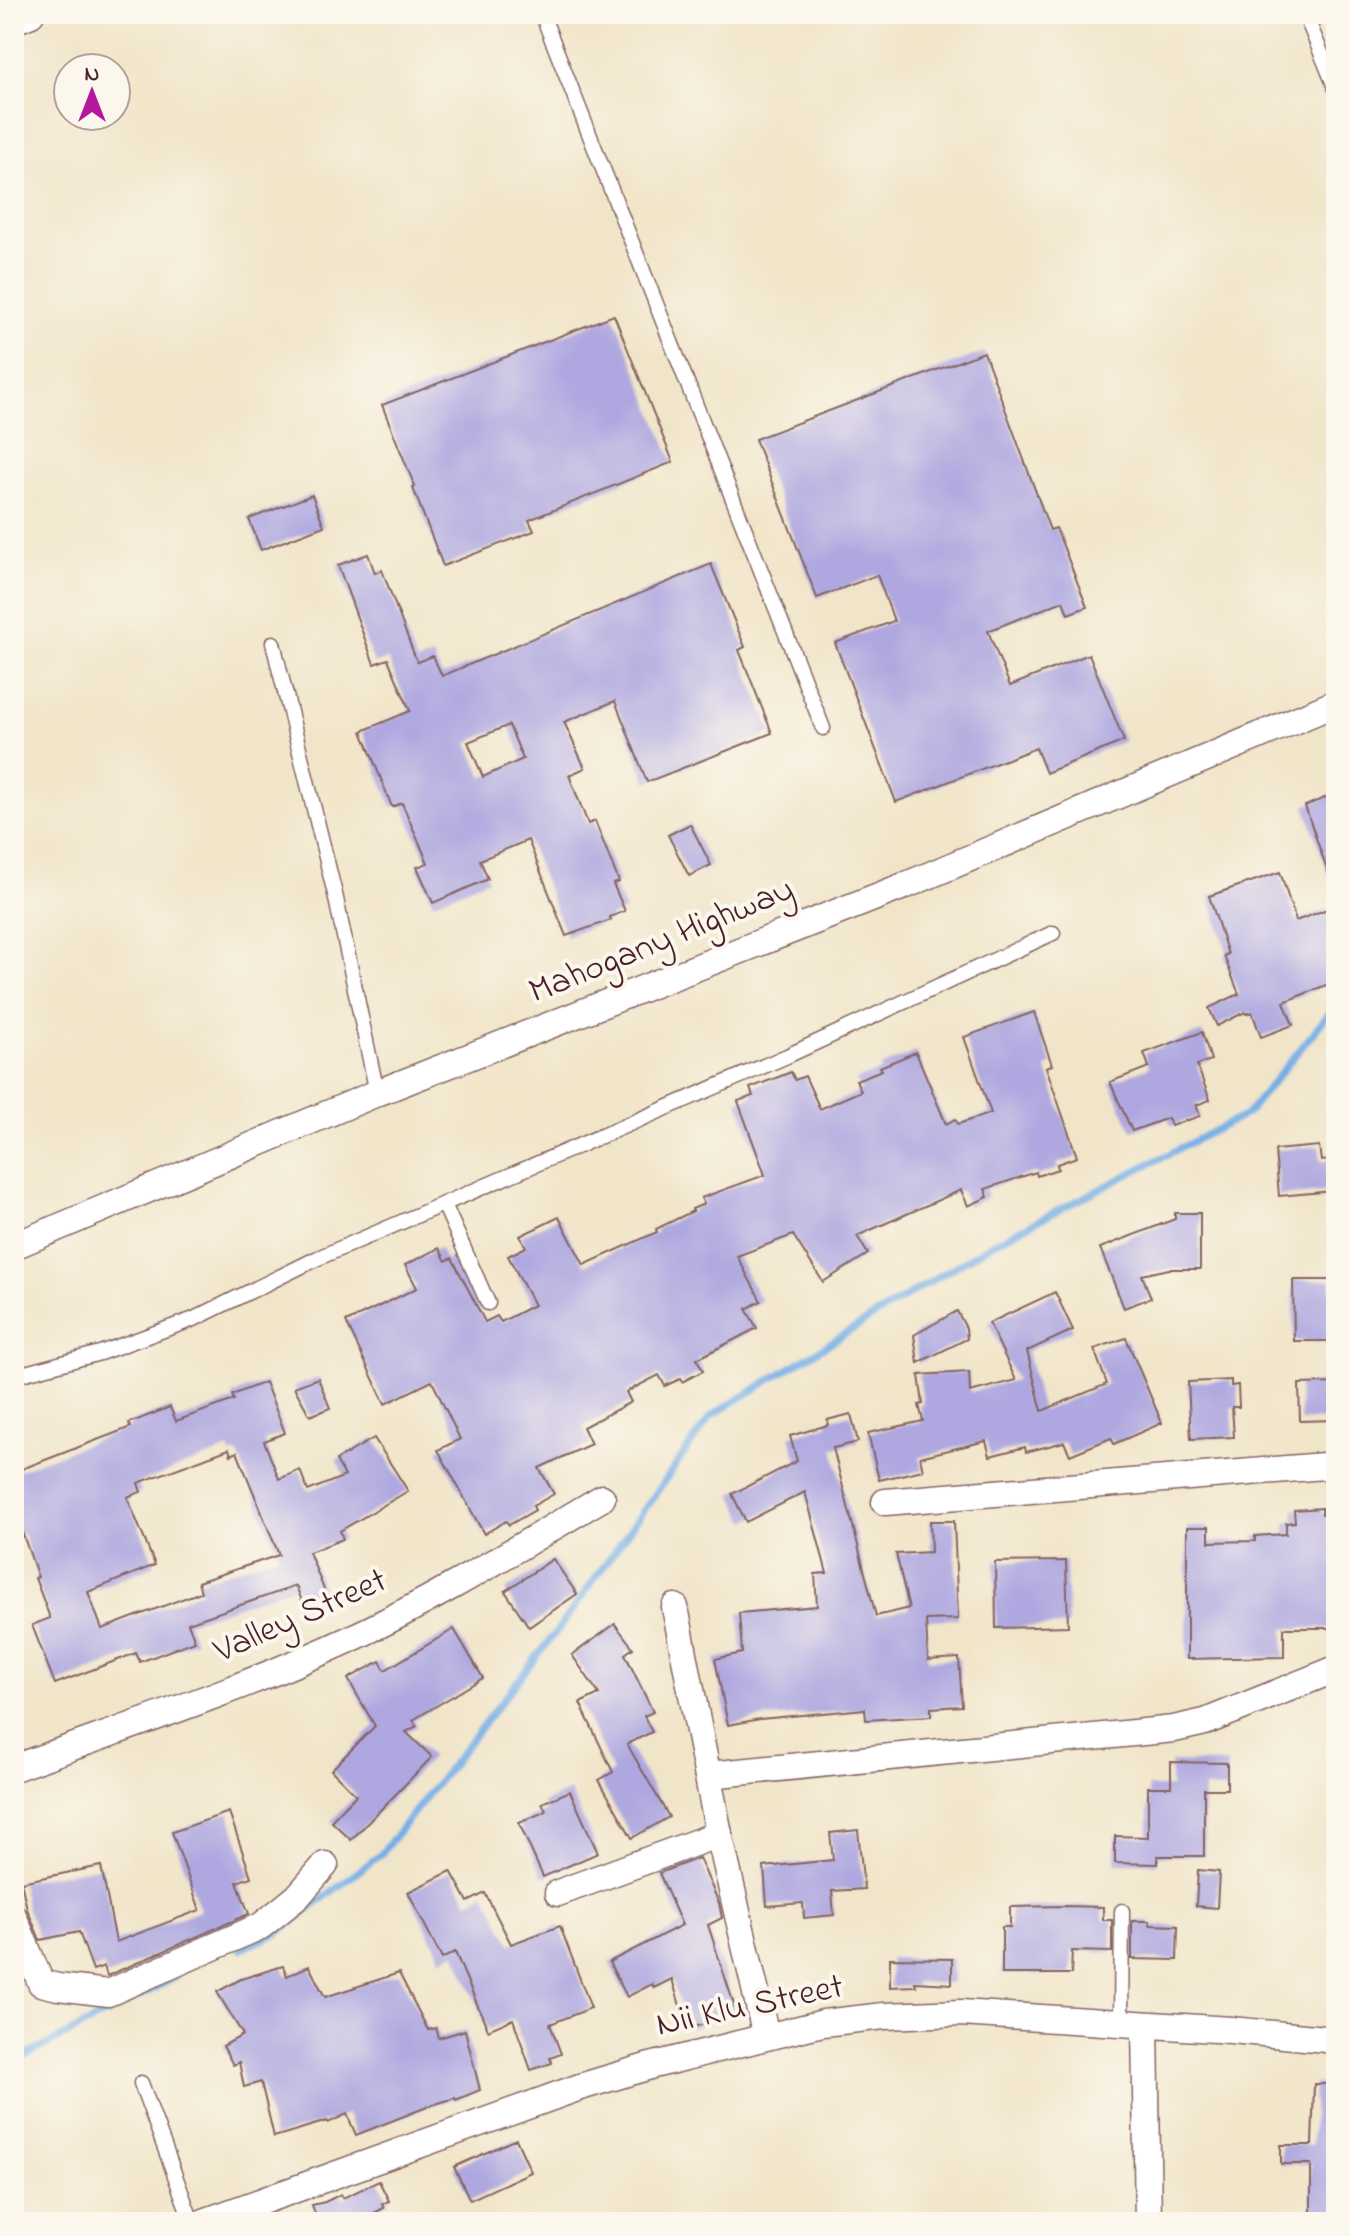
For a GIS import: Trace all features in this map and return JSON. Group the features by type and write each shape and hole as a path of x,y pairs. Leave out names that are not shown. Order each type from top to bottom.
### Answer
{"street":[{"path":"14,21 31,14"},
{"name":"Mahogany Highway","path":"14,1246 377,1093 904,886 1336,703"},
{"path":"885,1502 1336,1465"},
{"name":"Valley Street","path":"14,1768 245,1685 350,1639 457,1582 602,1498"},
{"path":"675,1607 719,1834 766,2036"},
{"path":"708,1775 1174,1729 1205,1722 1336,1669"},
{"path":"558,1893 719,1834"},
{"path":"14,1918 41,1983 108,1993 261,1926 297,1897 325,1865"},
{"name":"Nii Klu Street","path":"204,2222 580,2087 650,2066 823,2023 884,2016 961,2013 1336,2040"},
{"path":"1133,2024 1148,2222"}],"lane":[{"path":"542,14 823,728"},
{"path":"1305,14 1336,89"},
{"path":"273,643 335,894 377,1093"},
{"path":"14,1376 100,1353 194,1319 318,1258 787,1056 1053,933"},
{"path":"444,1204 488,1303"},
{"path":"1122,1911 1133,2024"},
{"path":"141,2083 192,2222"}],"building":[{"path":"614,315 673,462 529,520 534,531 443,566 382,405"},
{"path":"984,352 1050,530 1056,528 1087,607 1068,614 1063,601 988,631 1010,686 1089,654 1124,741 1046,773 1036,748 896,802 835,643 894,621 877,575 817,598 755,439"},
{"path":"312,495 324,526 261,550 249,519"},
{"path":"368,554 375,573 382,570 417,662 433,656 442,676 711,564 745,647 739,650 772,733 647,782 615,701 564,722 585,768 569,775 588,824 595,821 619,882 613,884 625,911 610,917 611,920 566,936 528,840 480,860 488,879 433,903 417,867 428,863 402,803 392,807 362,731 410,711 388,659 374,664 338,565","holes":["509,725 523,759 483,777 468,742"]},
{"path":"1336,793 1336,887 1333,887 1305,806"},
{"path":"690,824 711,865 689,876 668,835"},
{"path":"1280,872 1296,921 1327,909 1336,930 1336,981 1284,1002 1293,1025 1261,1037 1252,1012 1245,1012 1217,1026 1209,1008 1239,994 1224,956 1228,954 1209,896"},
{"path":"1034,1012 1052,1065 1046,1067 1077,1157 1057,1164 1058,1169 1037,1176 1036,1172 985,1189 988,1197 968,1206 961,1190 857,1236 868,1254 823,1282 793,1235 737,1256 761,1301 746,1309 757,1328 697,1359 703,1371 682,1382 680,1379 665,1386 659,1375 626,1392 631,1402 583,1427 591,1444 539,1468 554,1494 509,1525 506,1521 484,1534 438,1450 460,1439 432,1381 385,1404 346,1322 417,1288 405,1265 439,1248 446,1261 452,1258 485,1322 497,1316 501,1322 534,1305 508,1256 526,1247 520,1236 559,1217 584,1265 657,1232 656,1229 704,1204 701,1198 765,1175 738,1101 753,1096 750,1088 791,1072 795,1080 805,1076 820,1109 861,1091 856,1080 916,1052 946,1124 955,1119 958,1124 991,1113 964,1037"},
{"path":"1202,1032 1211,1060 1197,1065 1210,1100 1196,1105 1200,1116 1171,1126 1168,1118 1132,1131 1110,1082 1149,1067 1144,1053"},
{"path":"1319,1146 1321,1161 1330,1160 1333,1191 1279,1196 1275,1150"},
{"path":"1175,1213 1200,1213 1200,1269 1169,1269 1142,1275 1151,1298 1124,1308 1100,1248 1175,1219"},
{"path":"1293,1280 1331,1280 1331,1292 1336,1292 1336,1341 1294,1341"},
{"path":"1055,1292 1073,1330 1027,1351 1042,1411 1107,1384 1094,1349 1126,1338 1162,1423 1114,1444 1111,1438 1070,1455 1064,1442 1026,1452 1025,1447 990,1456 986,1441 920,1457 923,1470 879,1480 868,1433 923,1421 919,1405 923,1404 919,1375 969,1372 970,1392 1016,1380 989,1323"},
{"path":"957,1311 966,1328 967,1339 918,1363 914,1335"},
{"path":"318,1378 330,1408 310,1416 294,1387"},
{"path":"1231,1380 1231,1386 1238,1385 1239,1407 1232,1407 1234,1437 1191,1439 1188,1382"},
{"path":"265,1382 285,1433 264,1441 279,1479 300,1470 308,1491 345,1476 336,1460 374,1438 408,1491 340,1531 343,1539 309,1552 329,1602 306,1611 296,1586 188,1623 195,1641 140,1662 136,1653 55,1684 32,1625 50,1618 22,1532 14,1536 14,1472 131,1427 129,1423 170,1407 176,1421 234,1400 232,1395","holes":["229,1449 231,1455 237,1452 279,1555 198,1582 201,1592 102,1629 88,1592 155,1565 127,1497 141,1492 138,1483"]},
{"path":"1336,1383 1336,1420 1300,1421 1299,1384"},
{"path":"851,1414 858,1442 833,1448 876,1616 909,1608 896,1554 931,1552 930,1521 954,1521 958,1619 926,1620 928,1660 959,1658 962,1706 931,1708 931,1716 866,1720 865,1709 728,1725 715,1659 742,1653 739,1613 817,1606 815,1574 827,1573 805,1492 746,1522 732,1494 797,1461 790,1436 828,1425 827,1420"},
{"path":"1322,1508 1322,1514 1336,1513 1336,1628 1284,1628 1284,1657 1187,1659 1187,1527 1209,1527 1209,1542 1255,1541 1255,1536 1286,1534 1286,1523 1295,1522 1294,1510"},
{"path":"553,1559 577,1594 529,1627 505,1591"},
{"path":"1066,1561 1068,1626 996,1628 995,1562"},
{"path":"615,1624 633,1648 625,1654 653,1712 644,1716 652,1732 627,1744 669,1817 632,1838 599,1780 613,1772 580,1703 599,1694 572,1655"},
{"path":"454,1629 483,1678 413,1720 417,1726 406,1732 432,1757 351,1840 331,1821 356,1795 331,1770 375,1726 348,1679 380,1661 385,1670"},
{"path":"1171,1762 1227,1763 1227,1789 1204,1789 1204,1856 1158,1856 1158,1864 1115,1863 1115,1836 1148,1837 1148,1787 1171,1787"},
{"path":"570,1791 598,1853 543,1877 519,1823 546,1811 542,1803"},
{"path":"229,1812 251,1877 237,1882 249,1914 107,1976 104,1966 93,1970 79,1932 40,1940 27,1909 21,1882 101,1866 116,1942 200,1910 172,1832"},
{"path":"858,1830 864,1889 832,1891 834,1915 804,1918 803,1903 767,1906 764,1867 833,1860 830,1833"},
{"path":"699,1858 719,1903 722,1918 708,1925 738,2017 687,2029 672,1979 654,1988 652,1984 627,1997 609,1962 682,1925 659,1873"},
{"path":"1198,1870 1219,1872 1217,1908 1196,1906"},
{"path":"451,1871 468,1902 485,1893 511,1944 560,1926 591,2008 550,2024 561,2054 550,2058 552,2063 531,2070 513,2019 488,2030 455,1952 442,1959 408,1892"},
{"path":"1010,1907 1103,1907 1103,1920 1112,1920 1112,1952 1072,1951 1071,1974 1002,1974 1002,1927 1010,1927"},
{"path":"1132,1921 1178,1926 1177,1960 1132,1959"},
{"path":"890,1958 952,1959 952,1984 915,1982 916,1986 890,1987"},
{"path":"283,1966 287,1976 309,1966 325,1997 399,1973 428,2030 436,2028 439,2038 465,2030 480,2090 356,2135 347,2114 328,2123 274,2137 261,2082 244,2087 239,2062 233,2065 223,2046 243,2035 217,1992 241,1979"},
{"path":"1314,2084 1335,2084 1336,2217 1311,2217 1311,2164 1281,2164 1281,2145 1312,2145"},
{"path":"516,2139 531,2172 470,2200 454,2167"},
{"path":"379,2181 389,2201 382,2204 384,2208 356,2222 318,2222 312,2205 341,2194 343,2198"}],"waterway":[{"path":"241,1949 278,1933 381,1854 561,1626 711,1416 992,1244 1247,1114 1336,1005"},
{"path":"14,2062 175,1978"}]}
